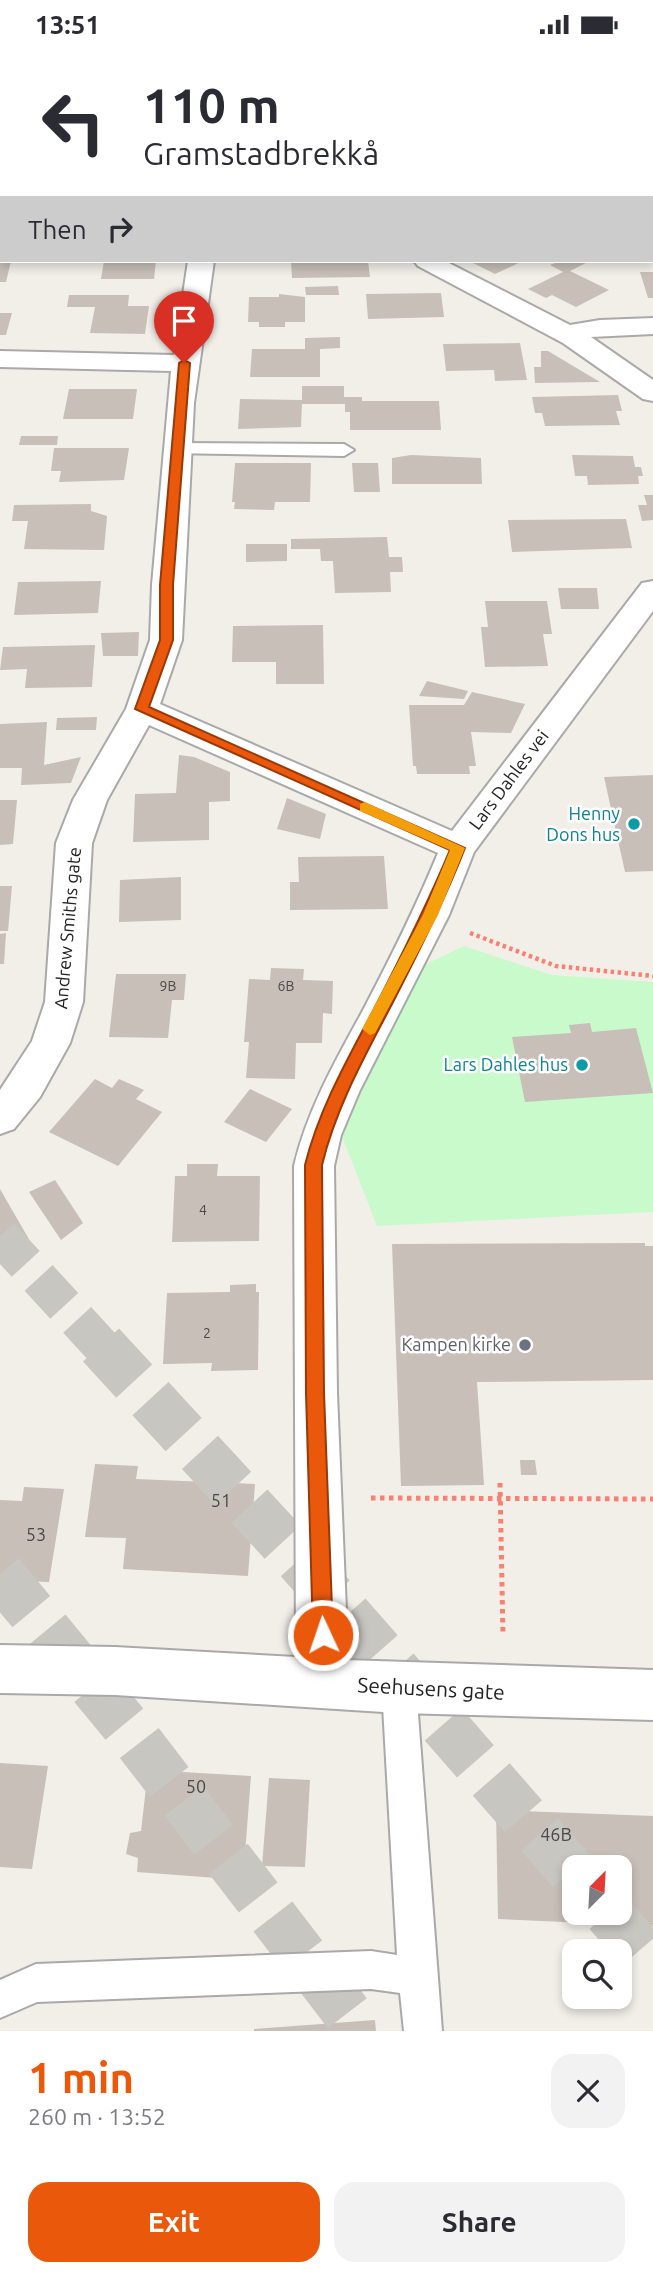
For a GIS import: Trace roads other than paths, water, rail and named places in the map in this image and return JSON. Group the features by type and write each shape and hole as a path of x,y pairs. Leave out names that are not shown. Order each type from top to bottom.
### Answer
{"street":[{"name":"Andrew Smiths gate","path":"0,1118 26,1086 51,1043 64,1002 74,843 90,800 142,709 166,640 176,449 184,363 201,263"},
{"path":"431,263 566,334 608,359 653,393"},
{"path":"566,334 600,328 653,325"},
{"path":"0,359 184,363"},
{"name":"Lars Dahles vei","path":"319,1682 323,1635 317,1498 314,1165 321,1135 340,1090 431,915 458,848 653,590"},
{"path":"142,709 458,848"},
{"name":"Seehusens gate","path":"0,1669 115,1671 399,1688 653,1695"}],"lane":[{"path":"176,449 344,450"},
{"path":"399,1688 417,1977 423,2031"},
{"path":"0,1999 36,1983 371,1970 417,1977"}],"tunnel":[{"path":"0,1236 102,1347"},
{"path":"101,1345 301,1562 562,1860"},
{"path":"0,1574 130,1731 361,2031"},
{"path":"618,1925 653,1965"}],"place":[{"name":"Henny Dons hus","path":"634,824"},
{"name":"Lars Dahles hus","path":"582,1065"},
{"name":"Kampen kirke","path":"525,1345"}]}
